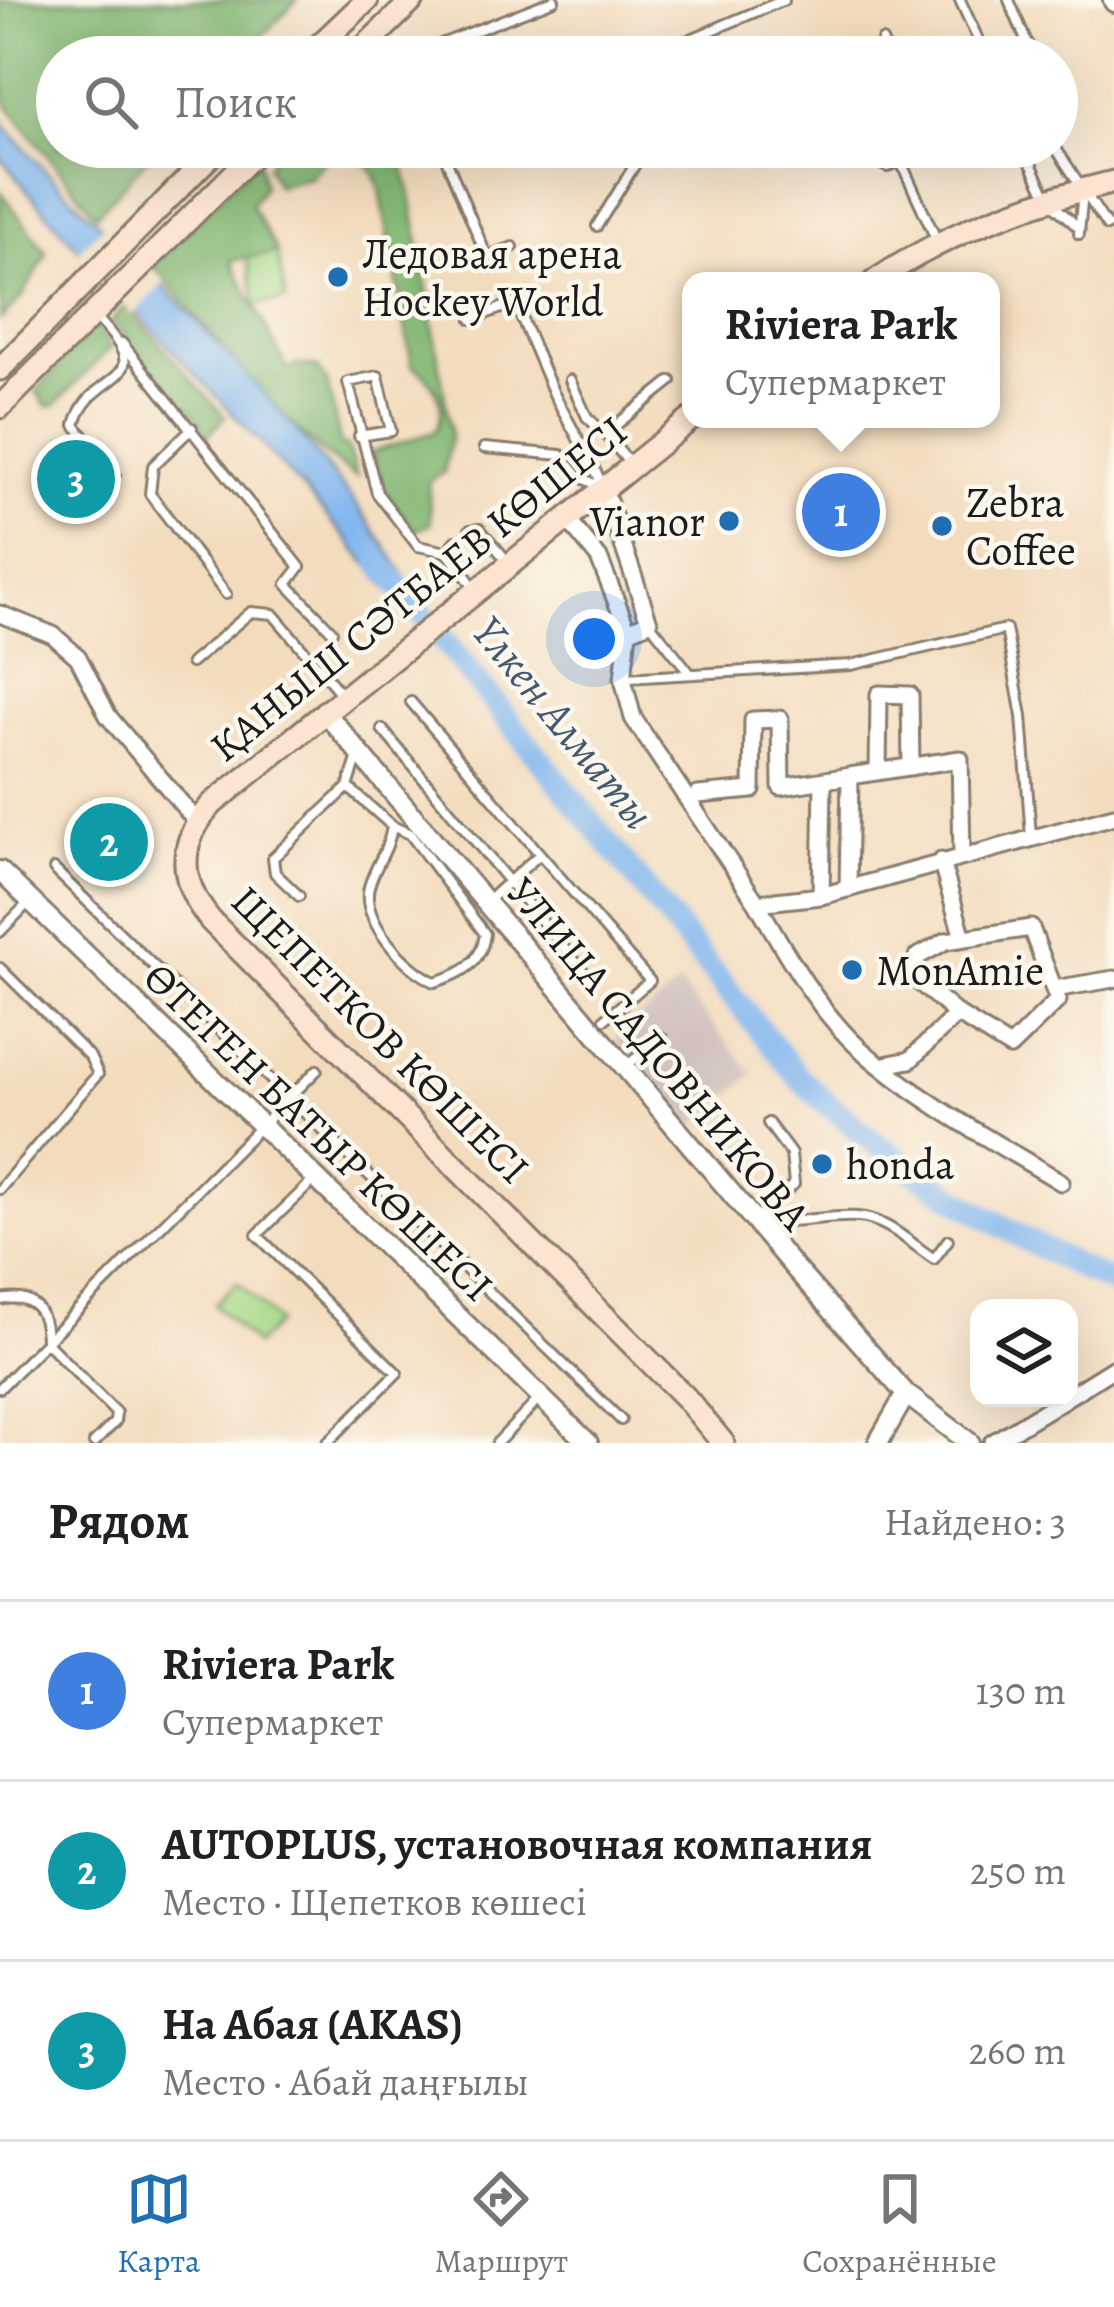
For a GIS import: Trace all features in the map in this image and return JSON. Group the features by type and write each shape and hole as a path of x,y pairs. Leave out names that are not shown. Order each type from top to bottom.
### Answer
{"main road":[{"path":"329,36 367,0"},
{"path":"385,36 413,0"},
{"path":"0,369 199,168"},
{"path":"0,407 239,168"},
{"path":"889,272 937,242 1049,200 1114,182"},
{"name":"ҚАНЫШ СӘТБАЕВ КӨШЕСІ","path":"196,821 324,711 682,426"},
{"name":"ЩЕПЕТКОВ КӨШЕСІ","path":"196,821 184,860 185,878 211,921 686,1398 723,1443"}],"street":[{"path":"604,489 650,622 628,631"},
{"path":"567,519 599,558 628,631 623,679 633,718 649,748 836,1022 882,1065 1061,1182"},
{"path":"0,614 53,635 78,657 107,716 196,821"},
{"path":"878,772 879,694 910,694 911,766"},
{"name":"УЛИЦА САДОВНИКОВА","path":"324,711 906,1394 970,1443"},
{"path":"752,790 753,720 780,719 781,787"},
{"path":"698,795 823,782 960,759 962,855"},
{"path":"848,889 850,776"},
{"path":"821,896 823,782"},
{"path":"757,903 821,896 1114,816"},
{"path":"941,861 962,938"},
{"name":"ӨТЕГЕН БАТЫР КӨШЕСІ","path":"0,871 588,1443"},
{"path":"1031,928 1054,989 1058,1000 1010,1047 957,1014 913,977 912,966 932,947 1031,928"},
{"path":"1054,989 1114,979"},
{"path":"882,1065 910,1060 957,1014"},
{"path":"1078,1390 1114,1368"},
{"path":"878,1443 906,1394"},
{"path":"992,1443 1051,1407"}],"lane":[{"path":"462,36 554,0"},
{"path":"698,36 784,0"},
{"path":"960,0 976,36"},
{"path":"1010,0 1025,36"},
{"path":"451,168 487,257 513,247"},
{"path":"597,226 633,168"},
{"path":"904,168 937,242"},
{"path":"1033,168 1049,200 1079,230 1083,190"},
{"path":"1068,168 1107,226"},
{"path":"472,319 515,303 554,394 604,489"},
{"path":"100,305 122,343 300,567 286,584 332,631"},
{"path":"115,475 75,425 79,414 124,370 122,343"},
{"path":"359,436 391,430 378,376 348,382 359,436 377,493 418,546 447,551 477,591"},
{"path":"570,380 587,417 632,466"},
{"path":"605,434 671,381"},
{"path":"193,428 153,466 150,494 226,594"},
{"path":"484,448 561,455 578,476 604,489"},
{"path":"470,530 480,529 510,565"},
{"path":"447,551 456,541"},
{"path":"191,663 251,612 273,614 344,696"},
{"path":"650,622 688,672"},
{"path":"623,679 850,665 1006,629 1022,716 1031,837"},
{"path":"411,702 650,981 605,1019"},
{"path":"382,729 590,979"},
{"path":"298,896 275,874 273,858 348,787 358,753"},
{"path":"348,787 392,826 410,834 485,934 473,964 455,976 435,982 415,973 370,913 367,892 387,854 392,826"},
{"path":"485,903 540,854"},
{"path":"55,868 620,1420"},
{"path":"0,932 31,901"},
{"path":"0,968 90,1057 98,1074 0,1189"},
{"path":"625,1067 662,1038"},
{"path":"0,1388 317,1070"},
{"path":"754,1221 794,1184 791,1154 768,1123"},
{"path":"315,1178 257,1234 398,1373 327,1443"},
{"path":"754,1221 804,1225 859,1216 879,1222 934,1259 948,1240"},
{"path":"0,1300 22,1296 36,1303 46,1323 46,1342 116,1413 115,1422 94,1443"},
{"path":"497,1443 541,1396"}],"shaded area":[{"path":"679,984 753,1074 690,1128 615,1039"}],"green space":[{"path":"0,0 297,0 262,36 36,36 36,141 6,104"},
{"path":"58,168 139,168 96,215"},
{"path":"249,168 260,168 264,186 251,205 277,252 231,261 288,370 295,365 317,367 327,381 341,446 347,446 357,477 306,438 153,266"},
{"path":"268,168 319,168 310,177 277,186"},
{"path":"404,168 451,435 444,472 428,482 431,524 415,531 385,491 372,452 434,432 440,404 433,386 412,365 379,185 371,169"},
{"path":"0,191 47,253 23,296 0,320"},
{"path":"277,252 286,300 256,305 247,257"},
{"path":"125,305 225,417 206,438 198,420 111,322"},
{"path":"95,324 111,347 54,406 47,406 36,391"},
{"path":"610,530 641,614 628,618 598,539"},
{"path":"237,1282 278,1322 255,1345 214,1304"}],"water":[{"path":"0,119 36,161 36,168 43,168 165,288 261,391 352,499 405,576 388,589 0,157"}],"pier":[{"path":"104,225 166,281 133,315 75,254"}],"waterway":[{"name":"Үлкен Алматы","path":"379,561 799,1078 870,1139 948,1193 1114,1284"}],"place":[{"name":"Ледовая арена Hockey World","path":"338,277"},
{"name":"На Абая (AKAS)","path":"76,479"},
{"name":"Riviera Park","path":"841,512"},
{"name":"Vianor","path":"729,521"},
{"name":"Zebra Coffee","path":"942,526"},
{"name":"AUTOPLUS, установочная компания","path":"109,842"},
{"name":"MonAmie","path":"852,970"},
{"name":"honda","path":"822,1164"}]}
